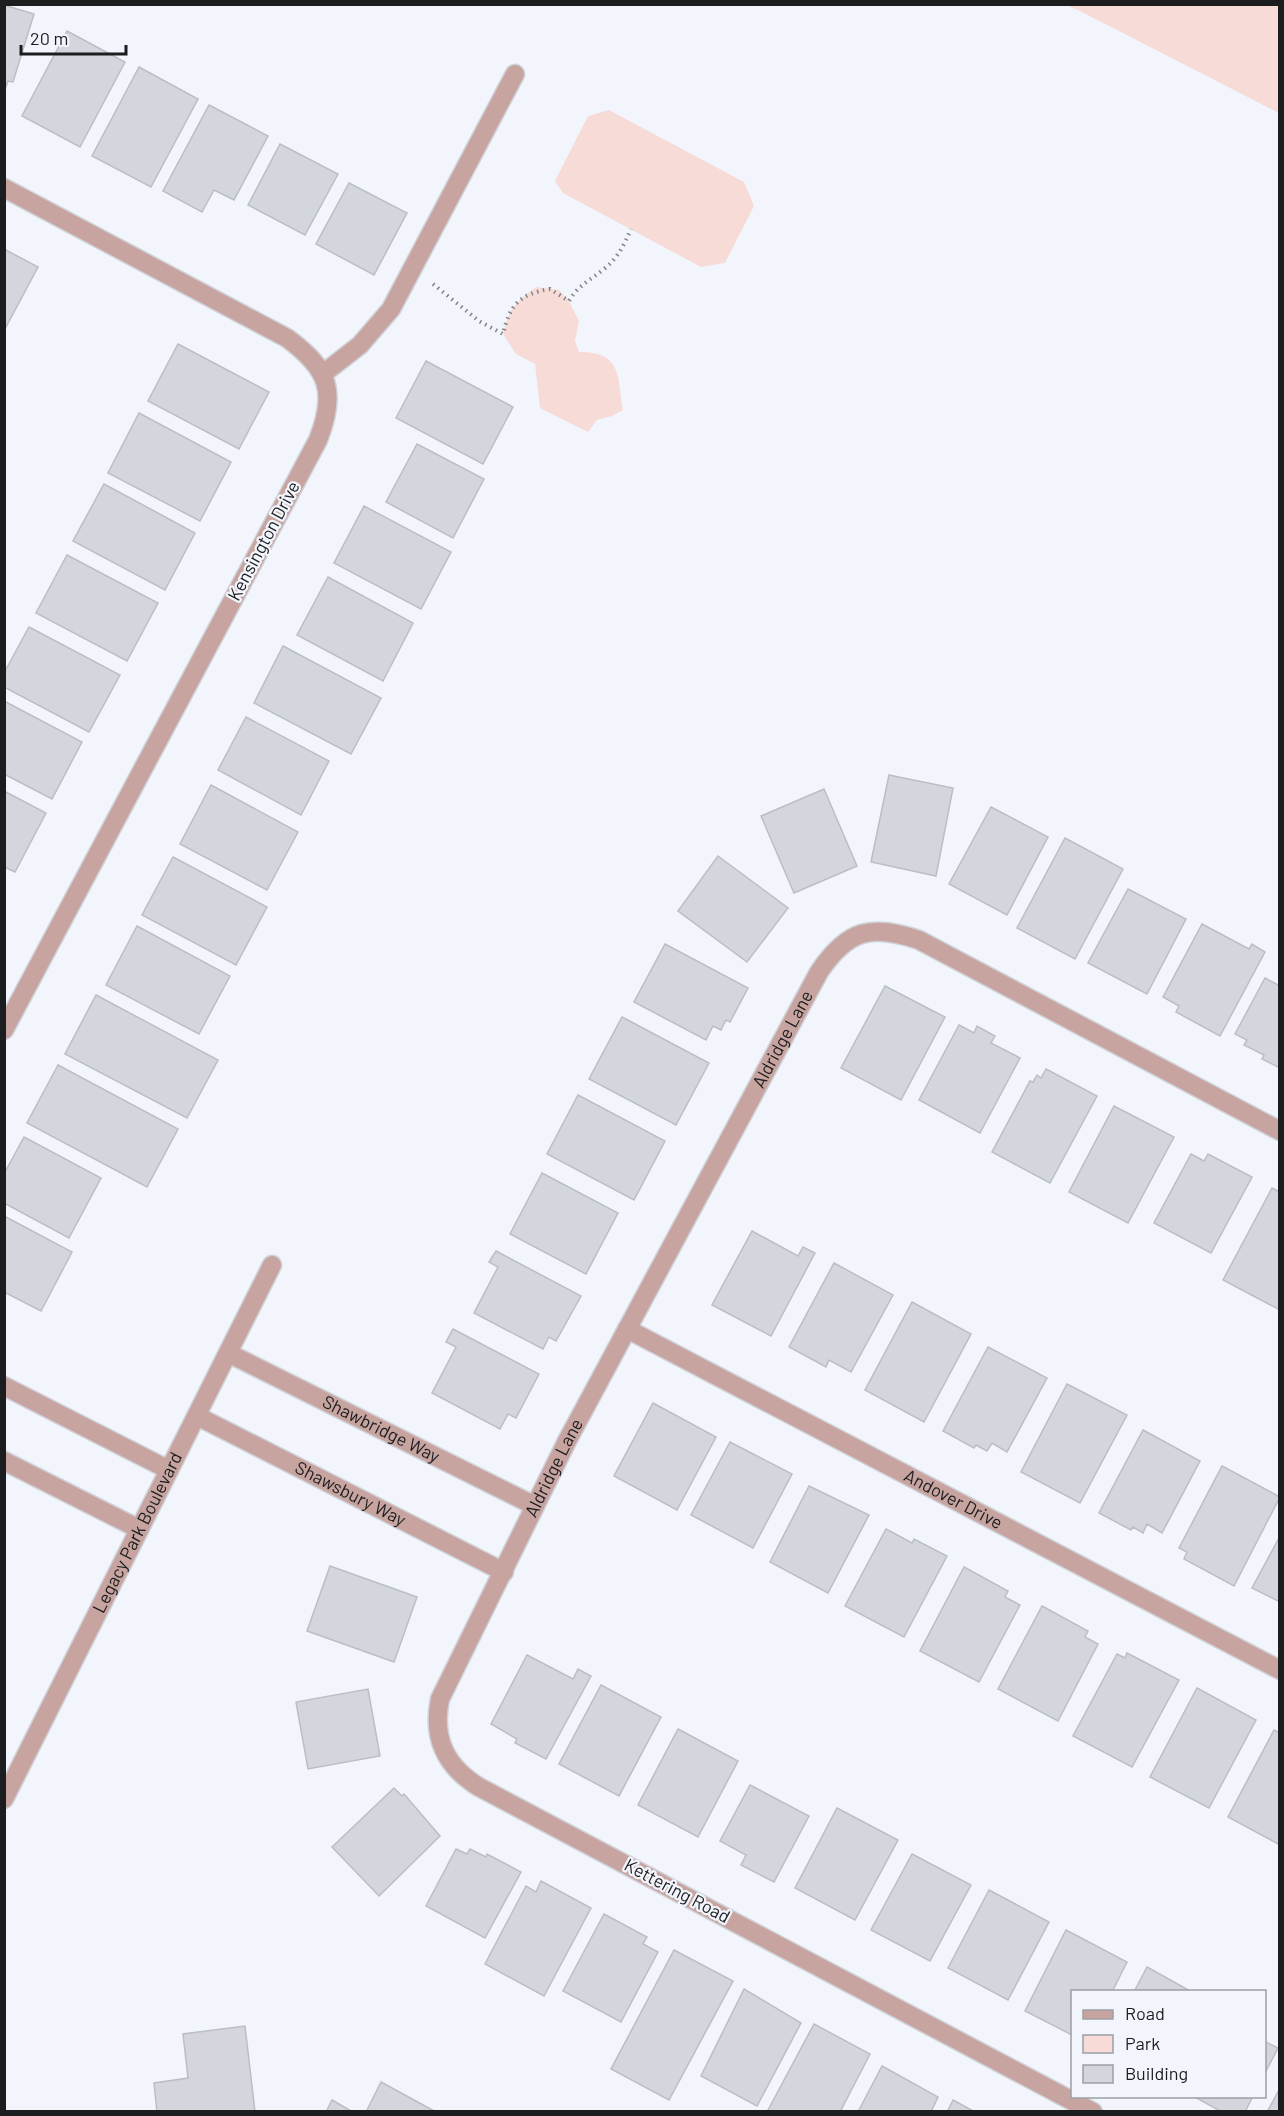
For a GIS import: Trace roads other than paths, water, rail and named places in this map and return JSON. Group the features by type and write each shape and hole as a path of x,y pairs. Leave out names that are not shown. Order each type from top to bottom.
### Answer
{"street":[{"path":"4,188 287,338 308,353 324,373 377,329 391,309 515,75"},
{"name":"Kensington Drive","path":"4,1030 318,440 327,416 328,394 324,373"},
{"name":"Aldridge Lane","path":"504,1572 535,1506 627,1329 819,972 838,949 862,934 879,930 919,940 1280,1131"},
{"name":"Legacy Park Boulevard","path":"4,1799 272,1264"},
{"name":"Andover Drive","path":"627,1329 1280,1670"},
{"name":"Shawbridge Way","path":"228,1353 535,1506"},
{"path":"6,1389 170,1470"},
{"name":"Shawsbury Way","path":"196,1416 504,1572"},
{"path":"4,1461 140,1529"},
{"name":"Kettering Road","path":"504,1572 440,1699 437,1715 442,1750 451,1764 464,1777 1093,2112"}]}
